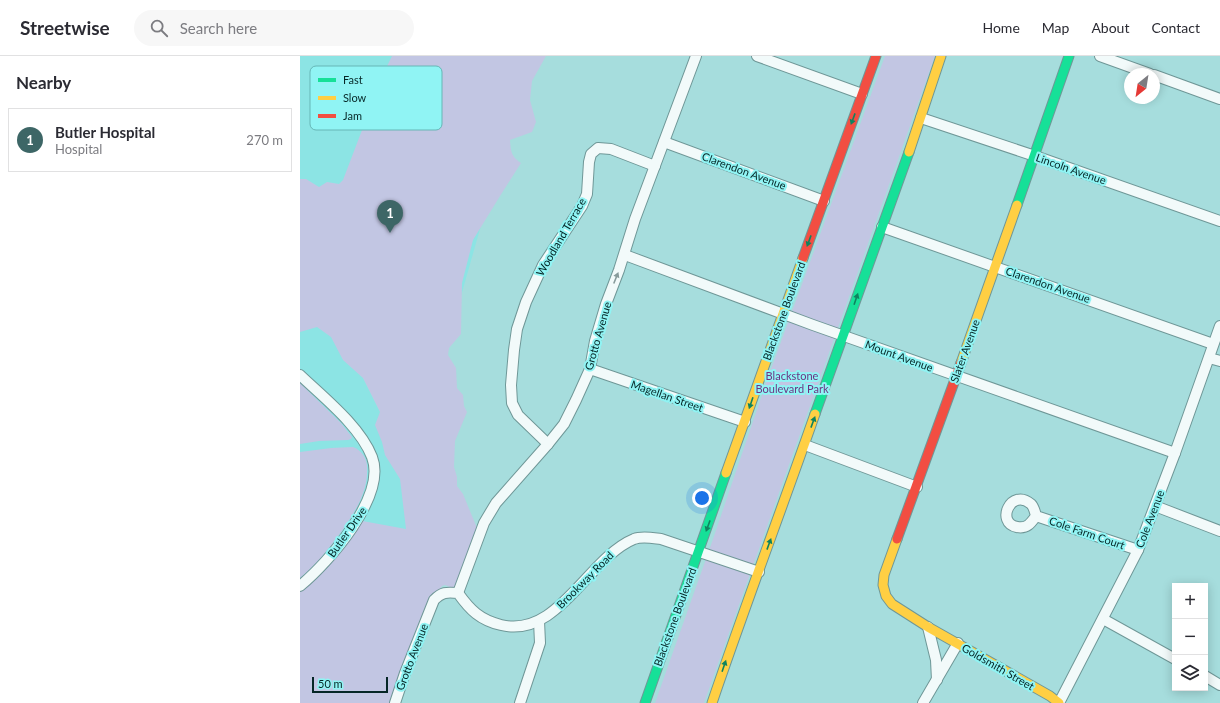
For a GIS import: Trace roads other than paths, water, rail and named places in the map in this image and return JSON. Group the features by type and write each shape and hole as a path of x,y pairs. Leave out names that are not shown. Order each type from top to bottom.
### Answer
{"main road":[{"name":"Blackstone Boulevard","path":"644,703 876,56"},
{"path":"712,703 747,601 759,572 844,336 921,118 941,56"},
{"name":"Slater Avenue","path":"958,643 928,627 892,604 886,596 883,585 884,575 917,487 955,376 1035,156 1069,56"},
{"name":"Goldsmith Street","path":"958,643 1050,696 1059,703"}],"street":[{"name":"Grotto Avenue","path":"395,703 405,673 434,600 439,595 447,592 458,593 484,522 496,503 564,424 576,400 590,369 595,341 606,304 625,255 635,219 696,56"},
{"path":"757,56 862,94"},
{"path":"1100,56 1133,68"},
{"path":"1160,77 1220,99"},
{"name":"Lincoln Avenue","path":"921,118 1035,156 1220,221"},
{"name":"Clarendon Avenue","path":"664,142 824,201"},
{"name":"Woodland Terrace","path":"548,444 518,415 512,403 511,386 514,350 517,329 526,302 543,265 582,206 587,194 591,154 598,148 611,149 654,166"},
{"name":"Clarendon Avenue","path":"882,227 1213,344"},
{"name":"Mount Avenue","path":"625,255 955,376 1175,453"},
{"name":"Cole Avenue","path":"1059,703 1138,550 1175,453 1220,326"},
{"path":"1209,358 1220,361"},
{"name":"Magellan Street","path":"590,369 745,422"},
{"name":"Butler Drive","path":"300,375 345,417 363,441 371,456 375,469 374,480 369,495 364,508 355,523 325,563 300,586"},
{"path":"805,445 917,487"},
{"path":"1155,506 1220,531"},
{"name":"Cole Farm Court","path":"1036,516 1138,550"},
{"name":"Brookway Road","path":"458,593 468,607 489,622 506,626 524,626 539,621 553,612 610,554 621,545 635,538 647,537 661,539 759,572"},
{"path":"1103,619 1172,658"},
{"path":"520,703 540,643 539,621"},
{"path":"928,627 936,660 937,680"},
{"path":"924,703 958,643"},
{"path":"1208,678 1220,685"}],"place":[{"name":"Butler Hospital","path":"390,233"}],"park label":[{"name":"Blackstone Boulevard Park","path":"792,382"}]}
